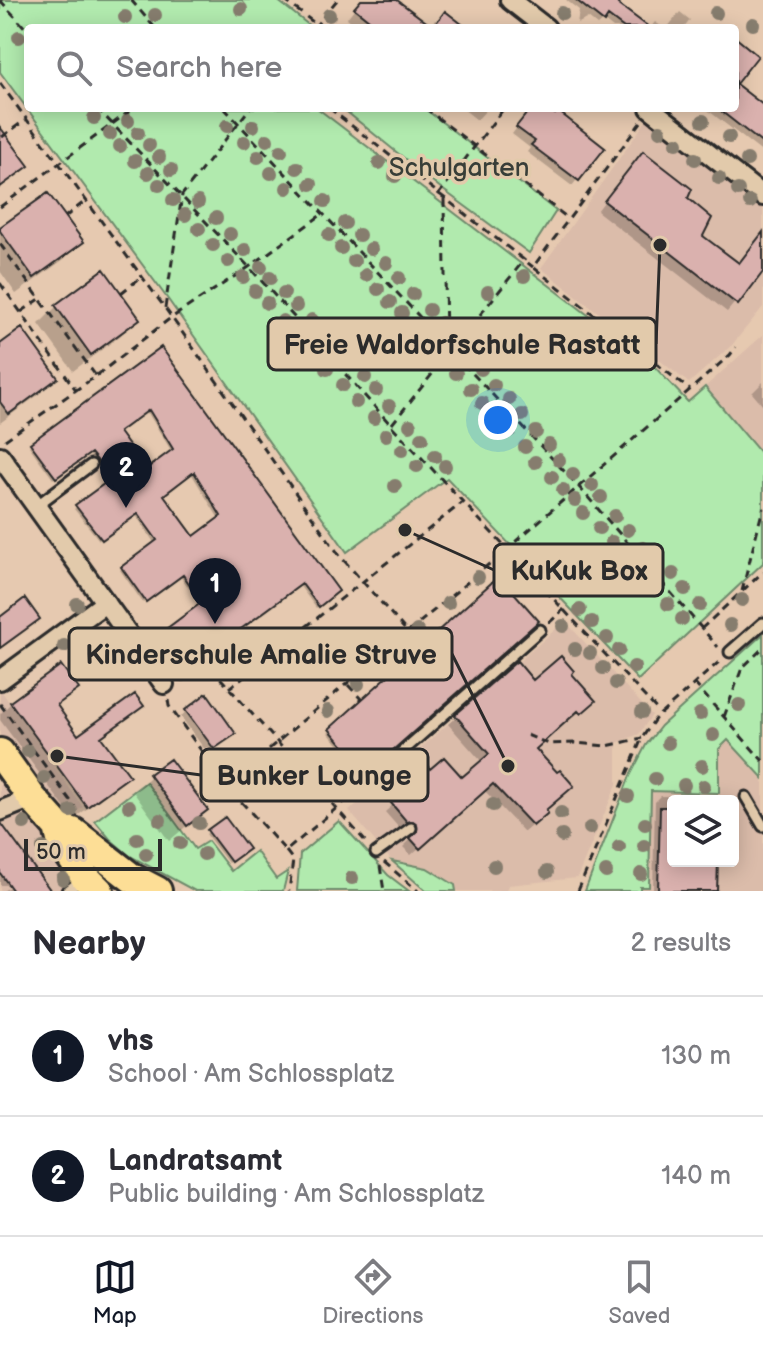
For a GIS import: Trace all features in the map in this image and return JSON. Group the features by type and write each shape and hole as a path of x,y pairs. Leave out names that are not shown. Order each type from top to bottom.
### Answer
{"main road":[{"path":"0,753 32,798 67,818 73,832 132,878 157,891"},
{"path":"67,818 62,844 84,886"}],"street":[{"path":"510,0 541,24"},
{"path":"655,112 763,196"},
{"path":"0,456 164,684"},
{"path":"0,680 105,603"},
{"path":"0,811 32,798"}],"lane":[{"path":"36,506 91,465"},
{"path":"730,652 763,623"},
{"path":"369,781 540,630"},
{"path":"746,797 763,826"},
{"path":"378,856 411,828"}],"path":[{"path":"0,0 24,27"},
{"path":"131,0 152,24"},
{"path":"284,0 313,24"},
{"path":"319,24 337,0"},
{"path":"0,83 165,308 340,556 408,633"},
{"path":"101,112 182,195 391,425 661,714"},
{"path":"0,207 129,112"},
{"path":"227,112 579,487 726,656 661,714 642,738 578,891"},
{"path":"165,308 182,195 247,112"},
{"path":"334,112 690,390"},
{"path":"430,112 569,219"},
{"path":"438,195 501,112"},
{"path":"533,267 647,112"},
{"path":"2,137 26,119"},
{"path":"444,199 446,348"},
{"path":"65,217 86,201"},
{"path":"0,443 324,213"},
{"path":"0,244 96,376"},
{"path":"391,425 525,259"},
{"path":"121,293 141,278"},
{"path":"0,283 76,390"},
{"path":"21,312 40,299"},
{"path":"226,785 507,549 736,347"},
{"path":"229,688 463,502"},
{"path":"742,591 763,508"},
{"path":"701,629 763,572"},
{"path":"329,599 334,605"},
{"path":"540,630 564,609"},
{"path":"413,629 425,643"},
{"path":"724,717 742,668 763,648"},
{"path":"289,891 293,860 226,785 169,706 164,684 215,672 343,817"},
{"path":"694,683 763,761"},
{"path":"347,684 362,700"},
{"path":"0,704 67,818"},
{"path":"527,735 549,744 607,746 642,738"},
{"path":"286,851 369,781"},
{"path":"378,856 384,891"}],"shaded area":[{"path":"651,114 763,201 763,307 732,345 689,383 541,268"},
{"path":"763,335 763,456 705,387"},
{"path":"565,621 652,715 639,734 617,743 617,784 577,878 508,885 506,891 456,891 455,884 427,868 392,861 349,811"},
{"path":"0,689 83,807 58,827 96,891 0,891"},
{"path":"728,740 763,778 763,891 640,891 640,887 649,886 651,790 719,749"}],"green space":[{"path":"0,0 277,0 307,24 24,24 24,104 0,72"},
{"path":"30,112 322,112 651,363 688,402 705,387 763,456 763,563 638,680 447,478 347,552 167,298"},
{"name":"Schulgarten","path":"347,112 429,112 556,211 529,253 442,189"},
{"path":"763,634 763,778 728,740 719,749 719,793 651,791 649,887 640,887 640,891 585,891 630,776 646,745 661,726"},
{"path":"146,782 195,849 208,841 231,871 256,851 276,879 288,871 283,891 195,891 130,856 95,821"},
{"path":"339,821 388,875 409,891 297,891 300,854"},
{"path":"392,861 427,868 455,885 456,891 426,891"}],"building":[{"path":"361,0 397,0 429,24 374,24 354,8"},
{"path":"576,0 621,0 618,4 645,24 619,24 608,16 604,22"},
{"path":"445,11 462,24 435,24"},
{"path":"739,40 758,56 739,80"},
{"path":"739,86 763,105 763,144 722,112 739,112"},
{"path":"528,112 559,112 605,148 579,181 531,145 535,141 516,127"},
{"path":"0,127 29,166 0,187"},
{"path":"643,151 692,189 688,198 712,218 703,236 739,263 763,232 763,272 738,305 604,201"},
{"path":"48,193 84,242 34,278 0,227"},
{"path":"104,269 140,319 91,355 55,305"},
{"path":"22,328 58,378 9,414 0,402 0,344"},
{"path":"161,347 339,591 319,607 302,584 192,665 166,629 202,602 183,575 146,602 121,567 157,540 138,514 102,540 75,505 112,478 91,453 56,478 30,443","holes":["149,410 173,449 146,469 119,432","194,472 221,516 194,536 164,495"]},
{"path":"499,576 539,621 367,773 329,729"},
{"path":"25,598 40,619 0,648 0,617"},
{"path":"561,656 596,701 581,714 578,711 536,749 574,786 533,826 493,784 420,849 410,838 417,832 417,824 407,822 391,803 411,786 405,780 424,762 430,769 444,757 462,777 489,754 455,715 517,661 533,680"},
{"path":"61,665 79,689 57,705 78,735 135,694 144,706 101,737 130,776 87,807 10,702"},
{"path":"207,693 236,734 214,749 185,710"},
{"path":"170,759 208,810 187,826 149,774"},
{"path":"660,807 667,807 667,867 718,867 717,891 658,891"},
{"path":"225,817 249,849 231,862 207,830"},
{"path":"0,823 51,891 13,891 0,873"}],"place":[{"name":"Freie Waldorfschule Rastatt","path":"660,245"},
{"name":"Landratsamt","path":"126,508"},
{"name":"KuKuk Box","path":"405,530"},
{"name":"vhs","path":"215,624"},
{"name":"Bunker Lounge","path":"57,756"},
{"name":"Kinderschule Amalie Struve","path":"508,766"}]}
